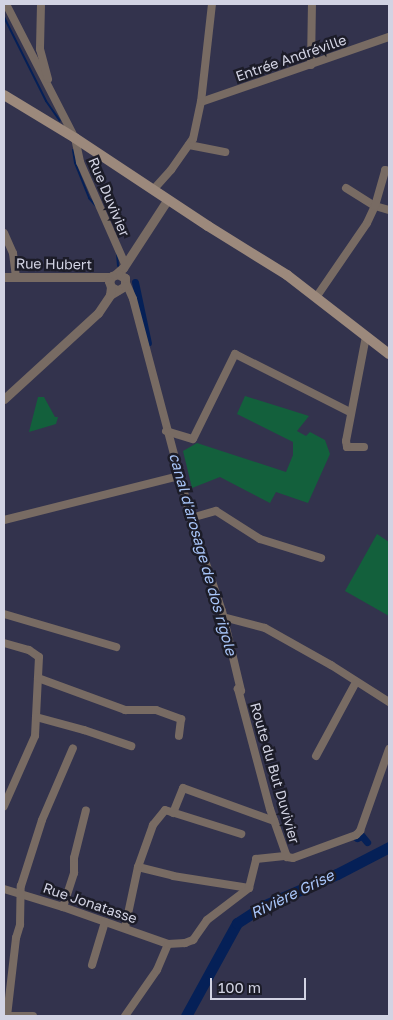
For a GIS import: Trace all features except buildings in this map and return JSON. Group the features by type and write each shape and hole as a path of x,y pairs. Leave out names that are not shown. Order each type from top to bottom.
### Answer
{"main road":[{"path":"4,95 75,138 317,296 389,354"}],"street":[{"path":"6,4 51,91"},
{"path":"41,4 40,49 51,91"},
{"path":"153,190 193,139 201,102 212,4"},
{"path":"311,65 312,4"},
{"name":"Entrée Andréville","path":"201,102 389,37"},
{"name":"Rue Duvivier","path":"51,91 75,138 80,162 116,281"},
{"path":"189,145 224,152"},
{"path":"317,296 367,223 375,206 385,170 389,171"},
{"path":"346,188 375,206 389,210"},
{"path":"4,399 83,328 98,312 168,199"},
{"path":"4,234 13,253 16,276"},
{"name":"Rue Hubert","path":"4,277 116,281"},
{"name":"Route du But Duvivier","path":"116,281 133,299 179,476 223,617 241,691 238,689 274,821 290,857"},
{"path":"364,447 347,447 350,412 366,336"},
{"path":"166,430 193,439 235,354 350,412"},
{"path":"4,520 89,497 179,476"},
{"path":"191,518 216,511 260,539 321,558"},
{"path":"4,614 116,646"},
{"path":"223,617 264,628 389,702"},
{"path":"4,643 28,650 39,657 35,736 4,806"},
{"path":"38,678 125,710 156,710 181,719 178,736"},
{"path":"316,756 356,682"},
{"path":"36,717 131,746"},
{"path":"33,1016 7,1016 16,938 20,924 22,900 20,893 42,820 73,748"},
{"path":"125,1016 157,970 168,944 185,943 193,940 207,920 249,888 256,859 290,857 356,835 360,831 389,749"},
{"path":"174,813 183,788 274,821"},
{"path":"63,906 74,873 74,858 86,810"},
{"path":"125,928 138,867 153,825 165,810 241,834"},
{"path":"138,867 174,876 249,888"},
{"name":"Rue Jonatasse","path":"4,889 63,906 168,944"},
{"path":"92,965 105,922"}],"green space":[{"path":"245,396 309,416 297,431 306,436 310,432 325,440 330,454 308,503 276,492 270,503 220,477 192,488 183,451 197,443 286,472 293,455 293,442 237,414"},
{"path":"38,397 44,397 55,417 58,417 56,424 29,432"},
{"path":"377,534 389,542 389,616 345,591"}],"waterway":[{"path":"4,17 46,101 60,121"},
{"path":"73,150 75,163 89,198 96,206"},
{"path":"117,254 118,266"},
{"name":"canal d'arosage de dos rigole","path":"135,282 148,343"},
{"name":"canal d'arosage de dos rigole","path":"353,835 357,838 362,836 367,842"},
{"name":"Rivière Grise","path":"186,1016 237,923 265,905 337,874 389,847"}]}
